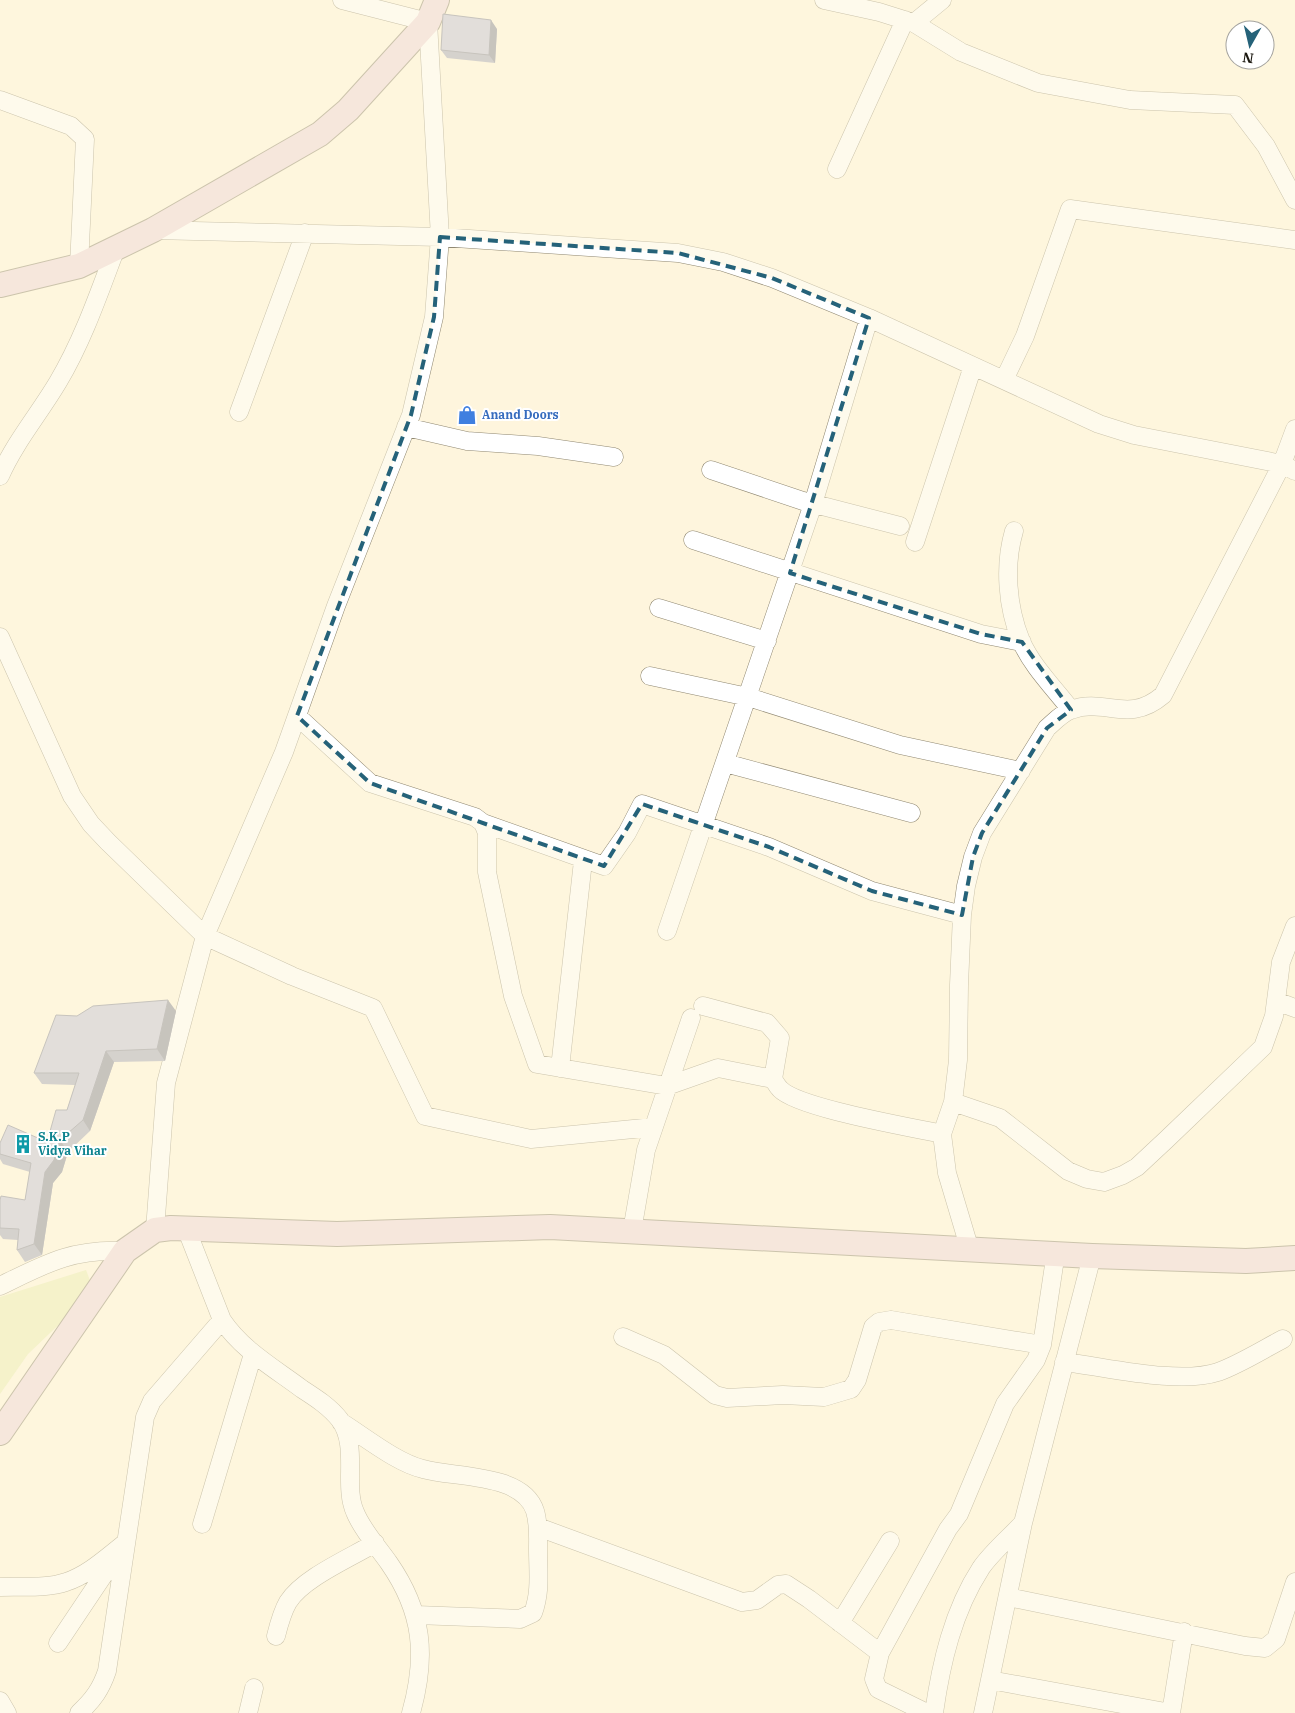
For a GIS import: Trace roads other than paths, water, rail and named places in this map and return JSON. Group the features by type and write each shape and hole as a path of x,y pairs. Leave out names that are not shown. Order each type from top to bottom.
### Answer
{"main road":[{"path":"0,285 78,266 153,230 320,134 348,110 428,22 437,0"},
{"path":"0,1433 125,1251 154,1230 186,1228 337,1234 490,1228 632,1231 970,1250 1056,1252 1092,1256 1246,1262 1295,1258"}],"street":[{"path":"154,1230 166,1083 205,936 284,752 336,606 406,427 416,396 434,317 440,237 428,22 342,0"},
{"path":"824,0 879,12 910,22 962,52 1038,83 1130,100 1235,106 1266,146 1295,200"},
{"path":"837,169 910,22 942,0"},
{"path":"0,100 71,126 85,138 78,266"},
{"path":"1004,380 1025,336 1070,209 1295,240"},
{"path":"153,230 440,237 678,253 723,262 764,276 869,318 1099,424 1134,434 1288,468"},
{"path":"238,412 305,233"},
{"path":"0,476 10,454 68,363 93,310 116,248"},
{"path":"667,932 813,504 869,318"},
{"path":"915,542 973,366"},
{"path":"406,427 467,441 538,446 614,456"},
{"path":"970,1250 947,1173 942,1134 953,1102 958,1060 962,915 973,857 982,833 1047,728 1071,710 1089,706 1119,710 1138,709 1154,702 1163,694 1288,468 1295,429"},
{"path":"711,470 813,504 900,526"},
{"path":"1014,531 1009,550 1008,566 1012,606 1022,642 1038,668 1071,710"},
{"path":"693,540 981,634 1022,642"},
{"path":"659,608 767,641"},
{"path":"0,636 72,796 91,824 205,936 292,976 373,1008 425,1116 531,1139 654,1127"},
{"path":"650,676 748,697 900,745 1020,771"},
{"path":"297,716 370,783 475,817 483,823 583,861 604,866 627,833 642,804 769,847 872,891 962,915"},
{"path":"726,763 911,813"},
{"path":"483,823 488,833 487,872 516,1004 537,1064 667,1086 718,1068 774,1079"},
{"path":"560,1068 583,861"},
{"path":"953,1102 1000,1118 1068,1171 1087,1179 1104,1182 1136,1167 1251,1060 1263,1046 1268,1036 1276,1002 1281,962 1295,926"},
{"path":"1276,1002 1295,1008"},
{"path":"632,1231 646,1150 667,1086 697,1012 767,1023 774,1029 780,1038 774,1079 780,1089 818,1106 942,1134"},
{"path":"186,1228 222,1320 231,1333 253,1354 328,1407 341,1422 403,1460 422,1469 493,1480 527,1496 535,1510 538,1527 538,1599 533,1612 520,1619 416,1615"},
{"path":"0,1286 47,1263 80,1252 125,1251"},
{"path":"927,1713 878,1689 874,1679 880,1653 948,1529 959,1514 1005,1404 1036,1360 1042,1345 1056,1252"},
{"path":"983,1713 1023,1523 1092,1256"},
{"path":"79,1713 97,1693 107,1671 141,1434 148,1409 152,1401 222,1320"},
{"path":"623,1337 650,1347 680,1368 705,1389 715,1395 727,1398 783,1395 824,1397 851,1389 858,1380 873,1327 879,1322 891,1320 1042,1345"},
{"path":"1064,1362 1163,1375 1204,1375 1218,1372 1283,1339"},
{"path":"202,1524 253,1354"},
{"path":"341,1422 351,1454 350,1493 355,1512 404,1584 416,1615 421,1651 419,1686 411,1713"},
{"path":"934,1713 946,1648 972,1583 991,1557 1023,1523"},
{"path":"538,1527 742,1602 757,1600 778,1585 786,1584 880,1653"},
{"path":"840,1622 890,1541"},
{"path":"0,1587 46,1586 67,1582 86,1572 125,1543"},
{"path":"58,1643 125,1543"},
{"path":"276,1636 288,1601 299,1590 375,1543"},
{"path":"1008,1597 1258,1648 1270,1646 1276,1639 1295,1582"},
{"path":"990,1680 1171,1713 1184,1632"},
{"path":"248,1713 254,1688"},
{"path":"0,1701 7,1713"}],"place":[{"name":"Anand Doors","path":"467,415"},
{"name":"S.K.P Vidya Vihar","path":"23,1144"}]}
